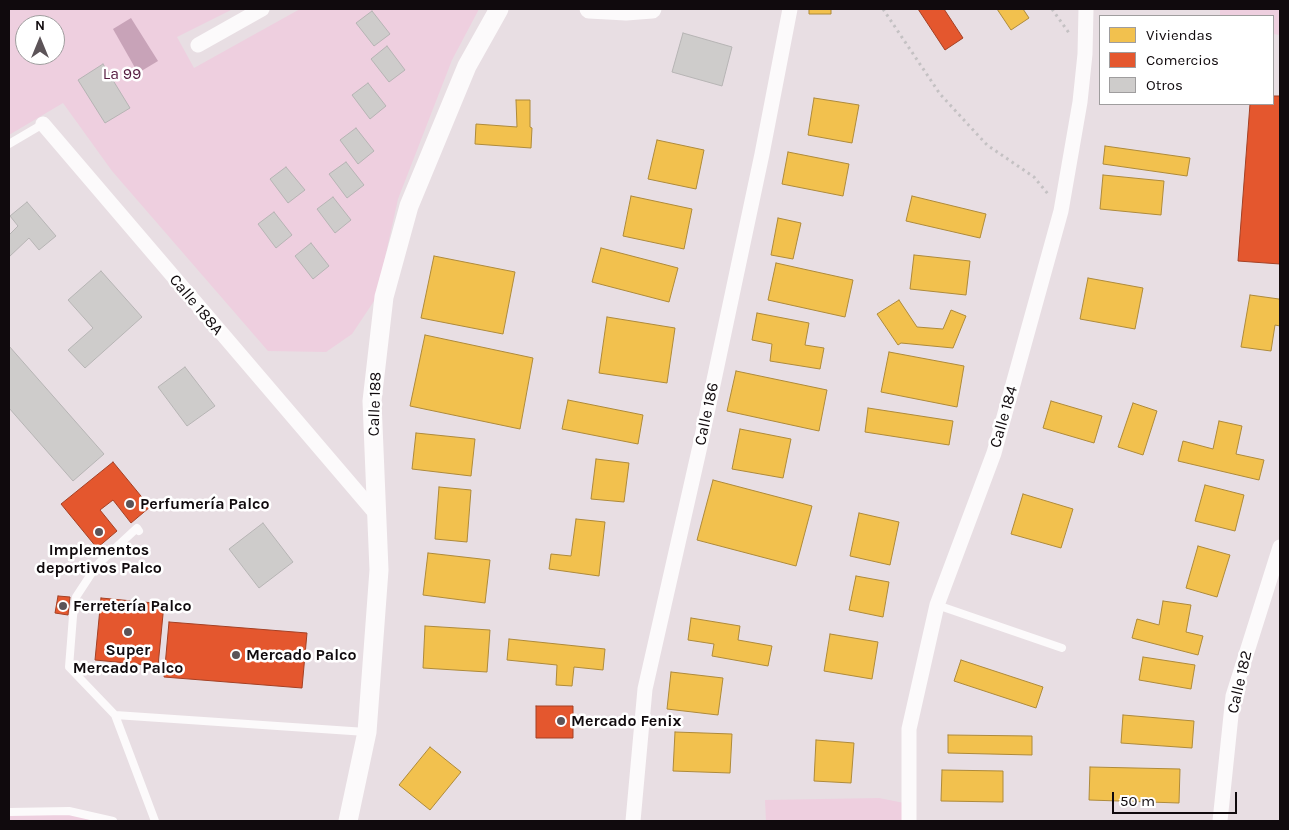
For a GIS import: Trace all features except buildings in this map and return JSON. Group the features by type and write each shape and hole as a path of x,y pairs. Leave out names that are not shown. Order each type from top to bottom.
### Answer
{"street":[{"path":"198,45 262,9"},
{"name":"Calle 188","path":"348,821 367,732 379,570 372,401 384,296 409,206 467,66 499,9"},
{"path":"589,9 652,9"},
{"name":"Calle 186","path":"633,821 645,689 712,388 790,9"},
{"name":"Calle 184","path":"909,821 909,729 937,606 994,453 1060,211 1080,102 1085,54 1086,9"},
{"name":"Calle 188A","path":"43,124 377,515"},
{"name":"Calle 182","path":"1220,821 1233,696 1280,547"}],"lane":[{"name":"Calle 188A","path":"9,144 43,124"},
{"path":"139,531 137,528 98,565 76,597 69,667 115,715 155,821"},
{"path":"937,606 1062,648"},
{"path":"115,715 367,732"},
{"path":"9,812 69,811 113,821"}],"path":[{"path":"883,9 940,94 987,145 1034,177 1060,211"}],"green space":[{"name":"La 99","path":"9,9 233,9 177,37 194,68 300,9 479,9 452,60 398,199 376,298 352,334 326,352 268,351 112,171 63,103 9,135"},
{"path":"1220,9 1280,9 1280,35 1274,34 1274,15 1220,15"},
{"path":"879,798 909,804 909,821 766,821 765,800"},
{"path":"69,811 113,821 9,821 9,812"}],"shaded area":[{"path":"131,18 158,61 138,73 113,29"}],"place":[{"name":"Perfumería Palco","path":"130,504"},
{"name":"Implementos deportivos Palco","path":"99,532"},
{"name":"Ferretería Palco","path":"63,606"},
{"name":"Super Mercado Palco","path":"128,632"},
{"name":"Mercado Palco","path":"236,655"},
{"name":"Mercado Fenix","path":"561,721"}]}
